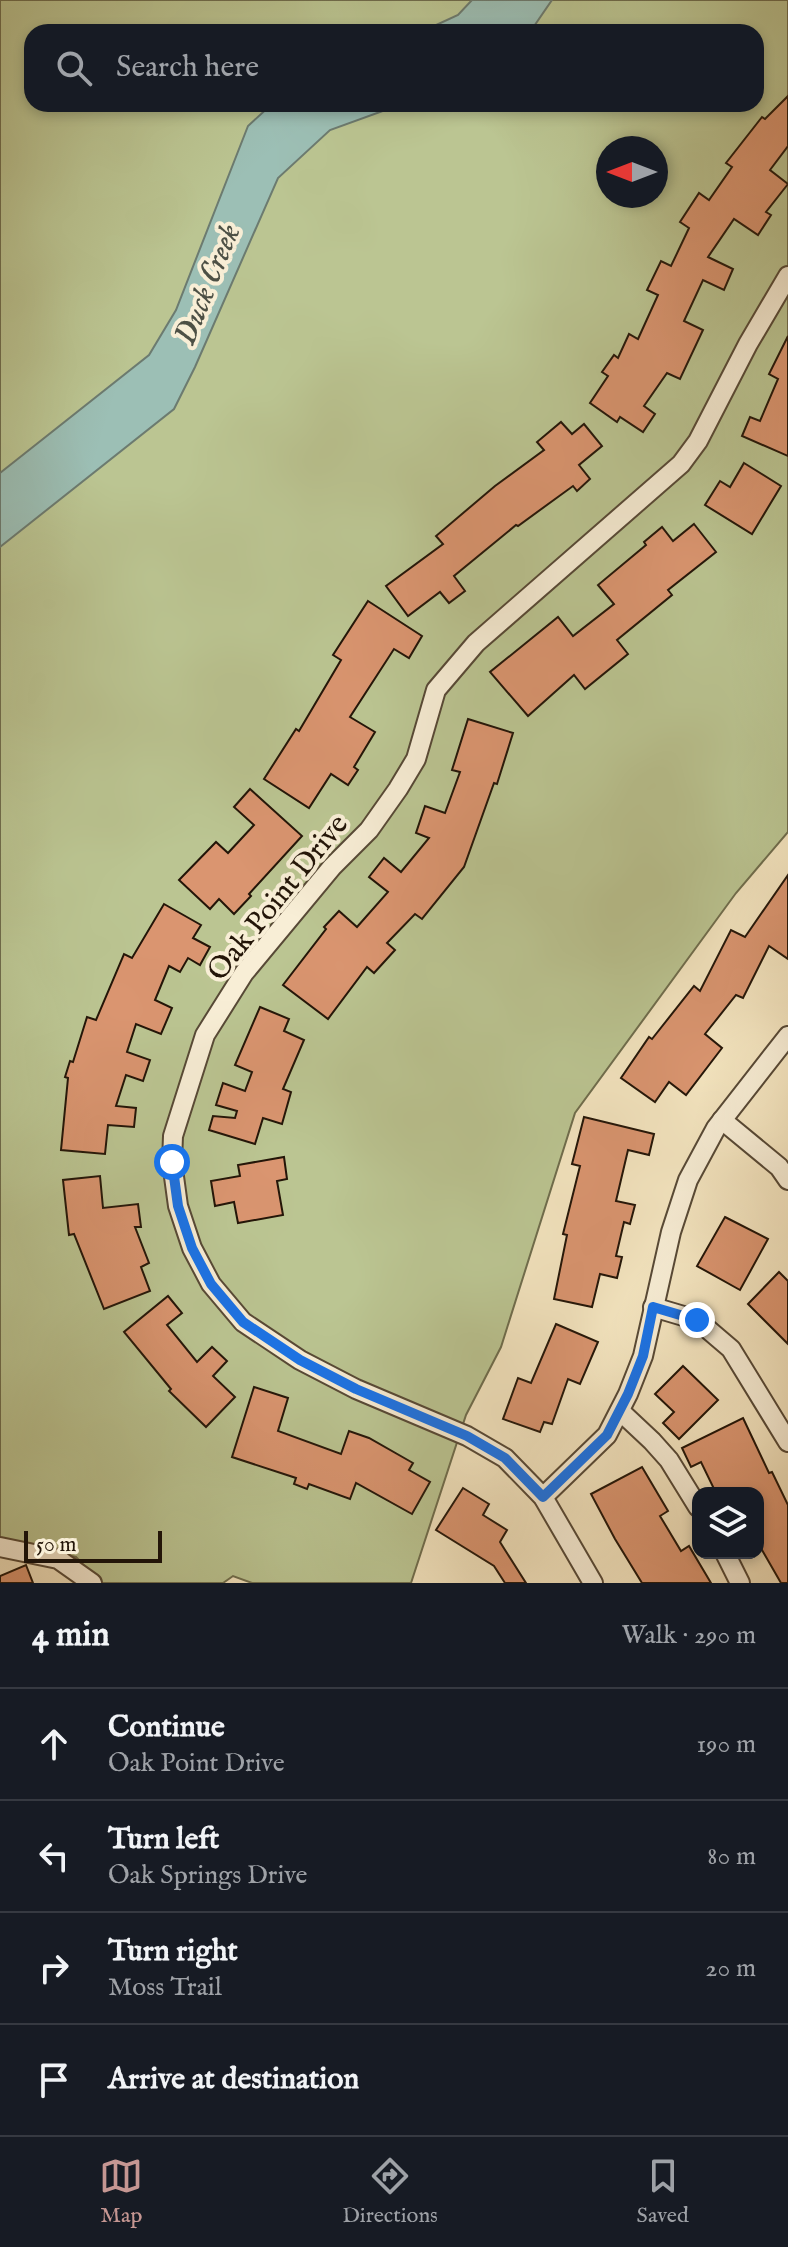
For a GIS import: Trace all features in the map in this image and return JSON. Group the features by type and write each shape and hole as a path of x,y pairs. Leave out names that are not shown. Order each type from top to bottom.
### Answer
{"street":[{"name":"Oak Point Drive","path":"593,1583 543,1497 505,1458 467,1436 356,1389 300,1360 243,1322 211,1284 192,1248 178,1206 172,1162 173,1136 205,1035 244,973 332,867 369,830 398,789 416,759 436,690 476,643 681,464 698,441 748,344 788,276"},
{"path":"543,1497 607,1435 620,1411 643,1356 671,1232 688,1180 722,1120 788,1036"},
{"path":"722,1120 779,1167 788,1180"},
{"path":"653,1307 697,1320 731,1349 788,1442"},
{"path":"620,1411 669,1460 692,1497"},
{"path":"0,1547 58,1559 92,1583"},
{"path":"728,1559 740,1583"}],"green space":[{"path":"0,0 788,0 788,832 736,893 575,1113 501,1347 466,1415 411,1583 252,1583 233,1576 223,1583 100,1583 76,1557 0,1542"}],"water":[{"path":"472,0 552,0 536,24 438,24 458,15"},
{"name":"Duck Creek","path":"263,112 380,112 330,130 278,178 174,409 0,547 0,473 149,355 176,310 248,126"}],"building":[{"path":"788,96 788,146 770,170 788,184 766,212 771,215 758,235 734,219 708,257 733,269 724,290 703,280 684,321 703,330 680,379 667,373 644,406 655,414 643,432 620,417 617,422 590,403 608,376 602,372 614,355 618,358 629,334 638,339 658,295 647,290 661,261 671,266 689,228 680,222 699,193 709,200 732,167 726,163 762,117 765,119"},
{"path":"788,336 788,456 742,436 750,417 760,421 778,379 769,374"},
{"path":"561,422 572,434 584,424 602,446 579,465 590,479 577,491 573,486 516,525 454,576 465,591 449,603 440,592 408,616 386,586 443,544 436,536 544,450 537,442"},
{"path":"744,463 781,486 752,534 705,505 720,481 730,487"},
{"path":"694,524 716,552 668,590 672,595 617,640 628,654 585,689 574,675 528,716 490,672 558,617 573,636 614,604 598,585 646,545 644,542 662,527 673,541"},
{"path":"368,601 422,636 409,658 394,649 350,717 375,732 354,767 358,770 348,785 331,774 309,808 264,779 296,729 299,731 341,660 333,655"},
{"path":"468,719 513,733 497,784 494,783 464,867 422,919 415,914 387,943 395,950 374,973 367,967 328,1019 283,985 339,911 357,927 388,892 369,877 384,858 401,872 429,838 416,833 425,806 445,813 460,772 452,770"},
{"path":"250,789 302,836 234,914 219,899 210,909 179,880 216,842 228,853 254,825 234,807"},
{"path":"788,875 788,959 769,946 743,998 736,995 705,1034 722,1048 686,1095 669,1082 655,1102 621,1078 649,1037 652,1039 694,986 700,991 731,930 745,937"},
{"path":"164,904 201,925 193,938 210,947 200,965 188,958 180,972 169,966 155,1000 172,1008 161,1034 136,1024 127,1052 150,1060 143,1081 126,1075 116,1106 136,1108 134,1127 108,1125 105,1154 61,1150 68,1078 65,1077 87,1017 96,1020 124,954 132,958"},
{"path":"260,1007 289,1019 284,1031 304,1040 283,1089 291,1092 282,1124 263,1118 255,1144 209,1130 213,1116 235,1118 237,1111 216,1105 223,1083 245,1091 252,1072 235,1065"},
{"path":"584,1117 654,1134 649,1155 628,1150 616,1201 635,1205 630,1224 624,1222 616,1256 622,1257 617,1278 600,1274 592,1307 554,1299 567,1235 563,1234 580,1166 572,1164"},
{"path":"284,1157 287,1179 277,1181 283,1215 238,1223 234,1202 215,1206 211,1181 240,1176 238,1165"},
{"path":"100,1176 103,1208 138,1204 141,1227 135,1227 149,1263 141,1267 150,1291 104,1309 74,1234 69,1235 63,1180"},
{"path":"725,1217 768,1239 740,1290 697,1266"},
{"path":"779,1272 788,1281 788,1344 748,1304"},
{"path":"168,1296 182,1313 167,1325 197,1362 212,1347 227,1361 213,1376 235,1397 206,1427 169,1391 171,1389 124,1332"},
{"path":"556,1324 598,1342 580,1384 568,1379 552,1424 544,1422 540,1432 503,1419 518,1378 531,1383"},
{"path":"683,1366 718,1400 679,1439 663,1423 674,1412 655,1394"},
{"path":"254,1387 288,1398 278,1431 341,1454 349,1431 369,1438 413,1463 409,1470 430,1482 412,1514 356,1483 350,1499 309,1484 307,1489 294,1484 296,1478 232,1457"},
{"path":"743,1418 788,1505 788,1583 781,1583 764,1553 764,1487 713,1487 701,1462 691,1467 682,1448"},
{"path":"642,1467 668,1511 660,1516 681,1551 689,1546 692,1559 697,1559 711,1583 642,1583 591,1494"},
{"path":"463,1488 489,1504 483,1515 507,1530 500,1542 526,1583 505,1583 494,1566 436,1530"},
{"path":"26,1565 33,1583 0,1583 0,1576"}],"route":[{"path":"172,1162 178,1206 192,1248 211,1284 243,1322 300,1360 356,1389 467,1436 505,1458 543,1497 607,1435 643,1356 653,1307 697,1320"}]}
